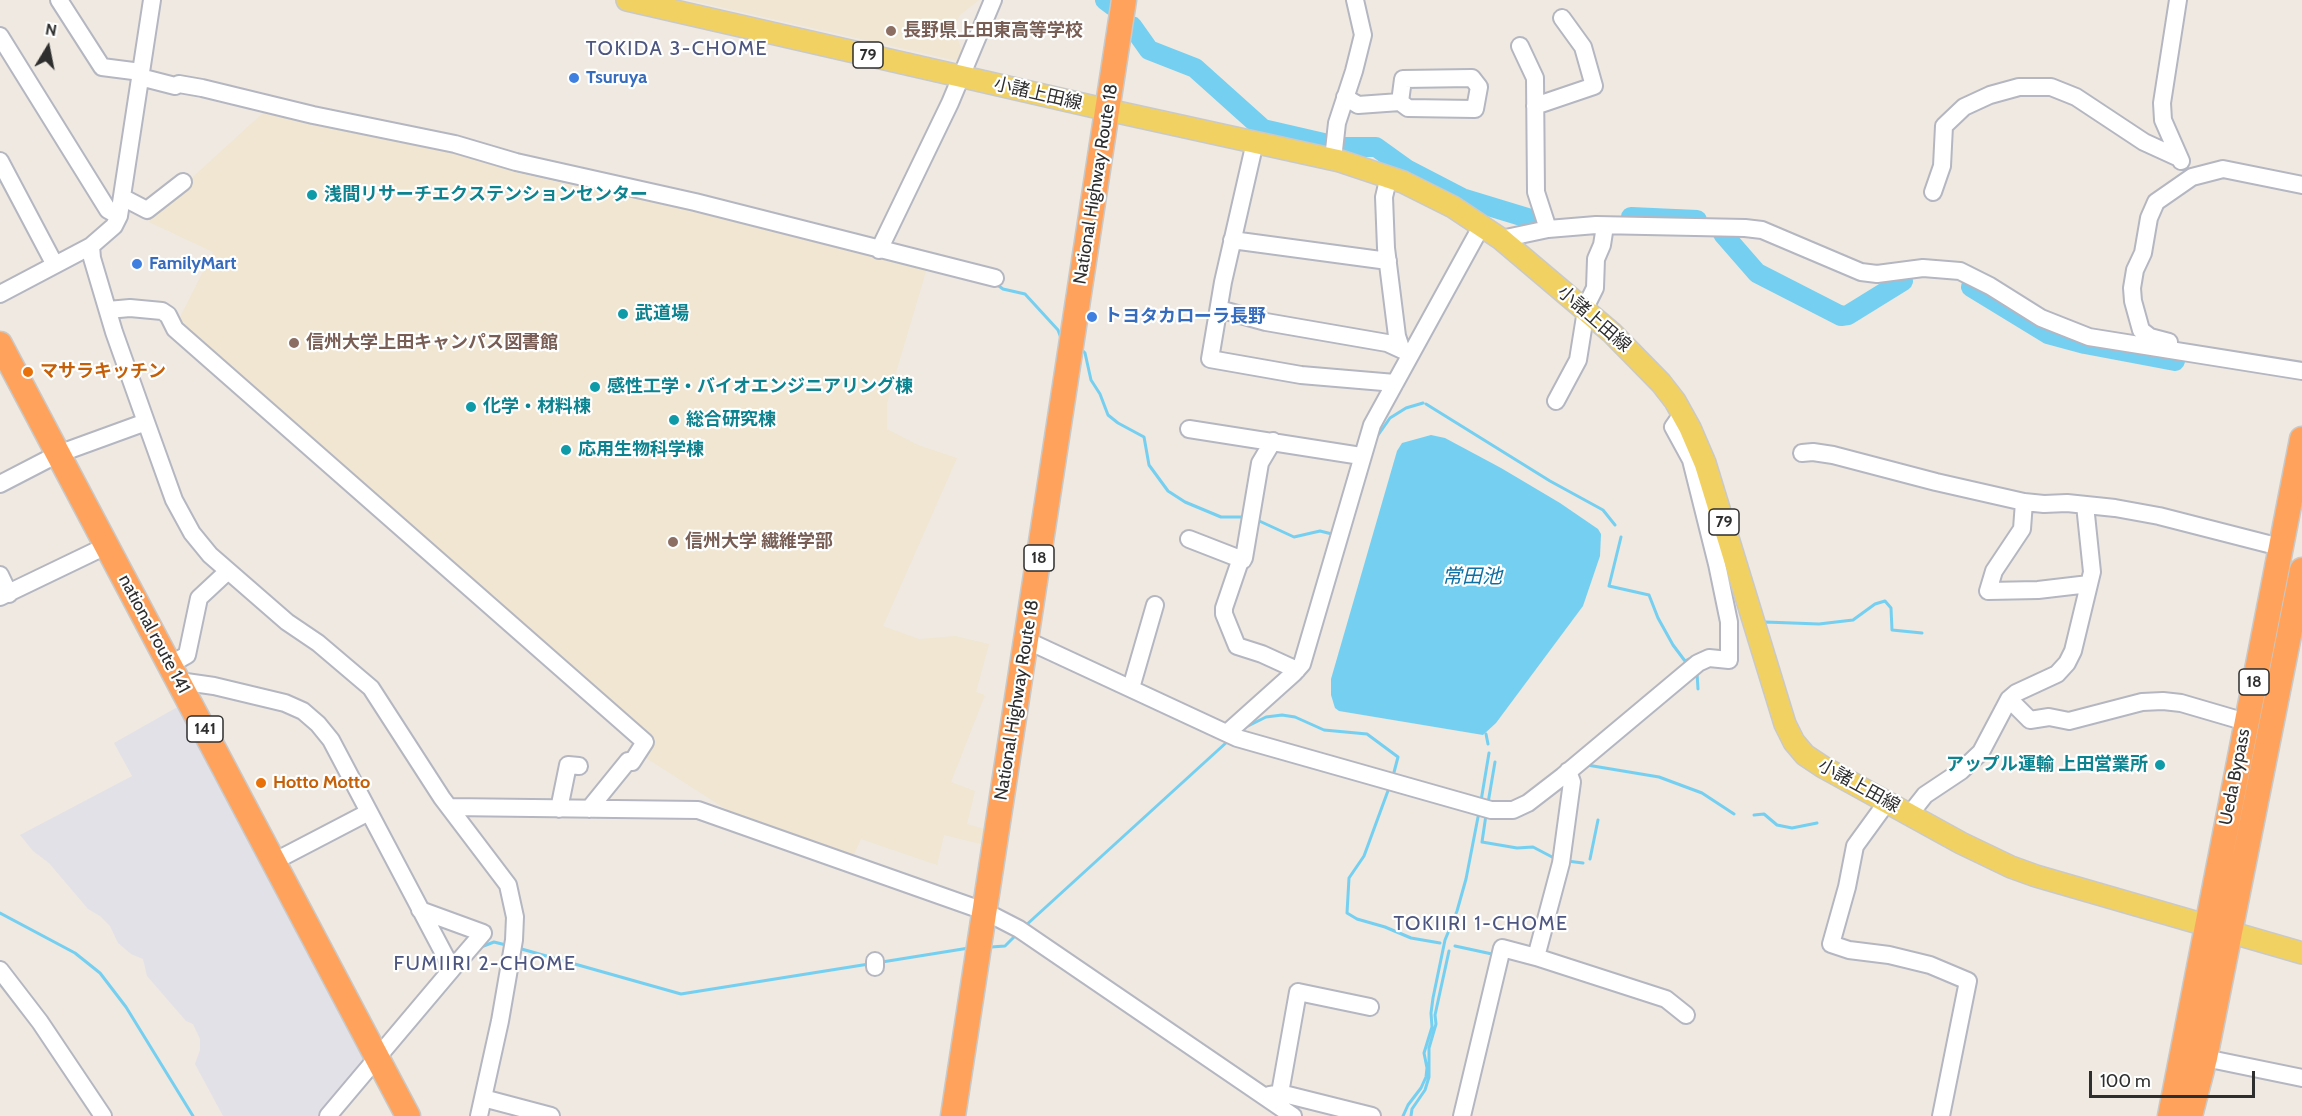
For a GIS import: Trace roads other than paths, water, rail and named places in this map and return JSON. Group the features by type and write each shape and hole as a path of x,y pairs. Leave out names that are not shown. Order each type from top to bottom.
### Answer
{"highway":[{"name":"National Highway Route 18","path":"953,1116 1124,0"},
{"name":"national route 141","path":"0,344 408,1116"},
{"name":"Ueda Bypass","path":"2170,1116 2302,439"},
{"name":"Ueda Bypass","path":"2190,1116 2205,1058 2302,570"}],"main road":[{"name":"小諸上田線","path":"627,0 1333,159 1389,176 1453,207 1501,239 1586,311 1641,361 1668,392 1682,414 1705,463 1781,712 1790,734 1811,760 1961,843 2019,870 2302,953"}],"street":[{"path":"59,0 102,67 141,74 175,86 179,84 202,88 313,115 455,144 516,162 695,202 956,272 995,278"},
{"path":"0,294 91,246 114,226 119,216 152,0"},
{"path":"879,250 950,103 993,0"},
{"path":"1333,159 1337,123 1363,35 1356,0"},
{"path":"2178,0 2162,103 2163,120 2178,158 2192,177"},
{"path":"1534,106 1594,86 1582,47 1562,18"},
{"path":"0,36 108,210 119,216"},
{"path":"1520,46 1535,78 1536,192 1548,229"},
{"path":"1933,192 1942,166 1944,126 1964,107 1990,95 2019,87 2050,87 2076,98 2144,142 2178,158"},
{"path":"1345,97 1358,105 1400,102"},
{"path":"1256,142 1221,289 1210,353 1212,360 1301,375 1395,383"},
{"path":"0,161 55,265"},
{"path":"2181,352 2175,344 2150,337 2141,330 2135,311 2132,288 2135,270 2143,253 2150,218 2156,202 2192,177 2223,169 2302,185"},
{"path":"1389,176 1384,197 1388,261 1398,341 1406,351"},
{"path":"122,197 147,210 183,182"},
{"path":"1232,735 1297,670 1303,659 1372,425 1395,383 1406,351 1482,225"},
{"path":"1556,400 1578,360 1586,311 1595,288 1595,261 1602,245 1605,226"},
{"path":"1501,239 1548,229 1605,226 1745,228 1777,235 1861,272 1877,274 1923,268 1960,271 1990,286 2041,318 2073,332 2108,341 2302,371"},
{"path":"1232,240 1388,261"},
{"path":"91,246 92,258 108,310 174,500 200,545 287,622 318,643 371,688 449,807 508,885 515,917 513,947 479,1116"},
{"path":"108,310 130,308 162,311 168,315 175,329 645,742 632,762 628,761 589,809"},
{"path":"1219,309 1266,322 1387,343 1406,351"},
{"path":"1026,640 1232,735 1491,810 1509,811 1522,806 1568,771 1698,663 1709,658 1730,660 1729,622 1717,564 1691,460 1672,427 1682,414"},
{"path":"0,484 58,454 146,422"},
{"path":"1189,429 1362,456"},
{"path":"1273,441 1260,463 1243,560 1239,564 1224,608 1236,645 1297,670"},
{"path":"1802,453 1827,454 2024,502 2115,508 2159,516 2280,547"},
{"path":"2024,502 2022,529 1994,570 1988,591 2038,590 2089,584"},
{"path":"1910,814 1925,795 1961,771 1981,752 2008,699 2057,674 2067,663 2073,651 2092,572 2085,505"},
{"path":"1189,539 1243,560"},
{"path":"0,575 5,596 106,546"},
{"path":"228,571 199,598 187,655 175,672 214,686 285,703 303,711 318,724 331,740 452,969"},
{"path":"1131,688 1155,605"},
{"path":"2008,699 2030,720 2049,717 2069,721 2142,702 2163,701 2181,703 2246,722"},
{"path":"559,809 568,765 579,766"},
{"path":"1536,957 1561,863 1572,782 1568,771"},
{"path":"1887,802 1855,846 1847,887 1831,945 1930,964 1968,981 1941,1116"},
{"path":"449,807 705,812 984,911 1022,931 1272,1094 1293,1116"},
{"path":"274,861 369,812"},
{"path":"328,1116 483,933 420,910"},
{"path":"1462,1116 1502,948 1666,999 1686,1015"},
{"path":"0,970 40,1022 103,1116"},
{"path":"1272,1094 1298,992 1370,1006"},
{"path":"2205,1058 2302,1078"},
{"path":"1272,1094 1372,1116"},
{"path":"483,1098 552,1116"}],"water":[{"name":"常田池","path":"1431,435 1445,438 1501,468 1560,503 1598,529 1601,534 1600,556 1583,606 1496,723 1483,735 1339,711 1335,708 1331,695 1331,679 1397,451 1402,443"}],"waterway":[{"path":"1105,0 1113,6"},
{"path":"1132,26 1149,50 1195,68 1263,129 1341,147 1376,147 1408,170 1462,198 1531,219"},
{"path":"515,170 564,181"},
{"path":"1631,217 1697,220"},
{"path":"1723,234 1757,273 1841,316 1848,315 1903,281"},
{"path":"996,284 1003,289 1025,294 1058,330 1061,338"},
{"path":"1971,287 2048,334 2085,344 2175,361"},
{"path":"1083,351 1091,380 1100,394 1108,415 1144,437 1149,465 1168,491 1185,502 1221,517 1246,517"},
{"path":"1376,438 1390,418 1406,408 1423,403"},
{"path":"1426,404 1550,481 1603,510 1615,525"},
{"path":"1255,519 1294,537 1320,531 1332,534"},
{"path":"1621,537 1609,586 1649,595 1658,618 1685,661 1695,656"},
{"path":"1764,625 1765,622 1819,624 1853,620 1875,604 1885,601 1891,608 1892,630 1922,633"},
{"path":"1697,673 1698,689"},
{"path":"1244,728 1266,717 1282,715 1295,717 1324,730 1367,734 1398,757 1393,776"},
{"path":"1486,734 1488,744"},
{"path":"1024,927 1228,741"},
{"path":"1481,801 1489,753"},
{"path":"1488,803 1495,762"},
{"path":"1587,765 1659,777 1702,793 1734,814"},
{"path":"1389,788 1364,856 1349,878 1347,913 1357,919 1411,938 1440,943"},
{"path":"1403,1116 1426,1077 1424,1053 1432,1027 1433,998 1445,940 1457,911 1466,879 1479,812"},
{"path":"1754,815 1764,814 1777,825 1792,828 1817,823"},
{"path":"1486,815 1482,842 1517,848 1533,847 1554,858"},
{"path":"1590,859 1598,820"},
{"path":"1567,861 1583,863"},
{"path":"0,913 75,953 100,973 126,1007 193,1116"},
{"path":"991,947 1005,946 1018,933"},
{"path":"481,947 494,942 506,945"},
{"path":"1455,946 1492,954"},
{"path":"518,948 681,994 869,964"},
{"path":"882,962 969,948"},
{"path":"1411,1116 1412,1109 1425,1090 1429,1077 1429,1048 1436,1024 1435,1015 1449,951"}],"place":[{"name":"長野県上田東高等学校","path":"891,31"},
{"name":"Tsuruya","path":"574,78"},
{"name":"浅間リサーチエクステンションセンター","path":"312,195"},
{"name":"FamilyMart","path":"137,264"},
{"name":"武道場","path":"623,314"},
{"name":"トヨタカローラ長野","path":"1092,317"},
{"name":"信州大学上田キャンパス図書館","path":"294,343"},
{"name":"マサラキッチン","path":"28,372"},
{"name":"感性工学・バイオエンジニアリング棟","path":"595,387"},
{"name":"化学・材料棟","path":"471,407"},
{"name":"総合研究棟","path":"674,420"},
{"name":"応用生物科学棟","path":"566,450"},
{"name":"信州大学 繊維学部","path":"673,542"},
{"name":"アップル運輸 上田営業所","path":"2160,765"},
{"name":"Hotto Motto","path":"261,783"}],"district":[{"name":"TOKIDA 3-CHOME","path":"677,49"},
{"name":"TOKIIRI 1-CHOME","path":"1481,924"},
{"name":"FUMIIRI 2-CHOME","path":"485,964"}]}
